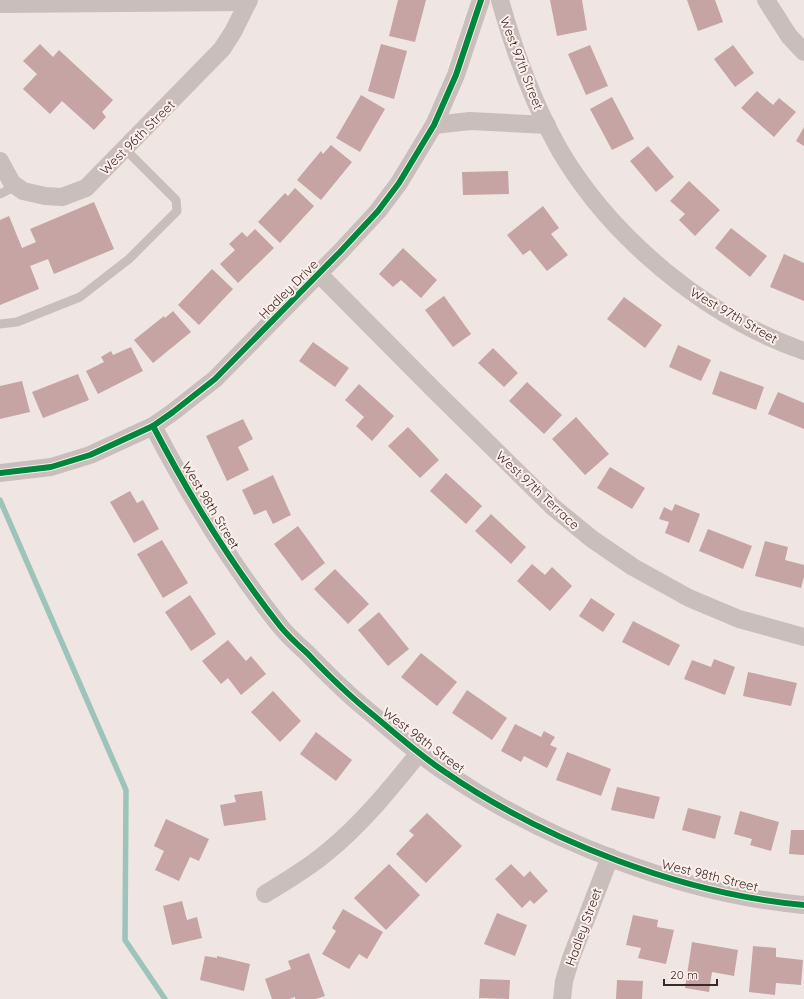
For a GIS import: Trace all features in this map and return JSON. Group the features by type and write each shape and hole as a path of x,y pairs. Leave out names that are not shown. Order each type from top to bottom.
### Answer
{"street":[{"name":"Hadley Drive","path":"0,473 51,467 90,455 153,426 215,379 340,252 382,205 399,182 434,125 456,75 480,0"},
{"name":"West 97th Street","path":"500,0 509,32 530,89 558,148 594,200 621,231 658,266 706,301 752,328 789,346 804,351"},
{"path":"766,0 789,36 804,52"},
{"name":"West 96th Street","path":"0,4 59,2 248,1 233,32 222,50 86,188 62,197 45,196 23,191 16,186"},
{"name":"West 97th Street","path":"434,125 470,121 547,125"},
{"path":"0,161 12,182 16,186"},
{"name":"West 97th Terrace","path":"319,274 553,507 592,539 633,567 689,598 739,619 804,637"},
{"name":"West 98th Street","path":"153,426 182,481 222,547 281,628 342,690 419,753 445,772 489,800 581,846 660,875 726,893 804,904"},
{"path":"265,894 325,854 361,822 386,795 419,753"},
{"name":"Hadley Street","path":"562,999 564,981 571,958 610,857"}],"lane":[{"path":"0,324 17,322 80,297 129,259 177,211 176,200 125,149"},
{"path":"0,194 16,186"}],"building":[{"path":"398,0 426,0 415,42 389,36"},
{"path":"550,0 582,0 587,30 557,36"},
{"path":"687,0 715,0 723,22 698,31"},
{"path":"40,44 53,57 59,50 113,100 102,112 106,117 94,130 62,101 50,114 23,89 37,74 23,61"},
{"path":"381,44 407,51 394,99 368,91"},
{"path":"590,45 608,86 586,95 568,54"},
{"path":"733,45 754,73 735,87 714,59"},
{"path":"757,91 773,105 779,98 796,112 774,137 741,108"},
{"path":"361,95 385,109 360,152 336,138"},
{"path":"612,97 634,139 612,150 590,109"},
{"path":"804,127 804,146 796,141"},
{"path":"331,145 352,162 321,200 297,180 321,151 323,154"},
{"path":"648,146 674,177 656,192 630,161"},
{"path":"508,171 509,194 463,195 462,172"},
{"path":"689,181 720,210 695,236 679,220 685,214 670,201"},
{"path":"295,188 314,206 280,243 258,222 285,193 288,196"},
{"path":"94,202 114,249 54,274 48,259 30,266 39,289 0,305 0,220 9,216 22,248 36,242 30,229"},
{"path":"543,206 559,228 551,234 568,255 547,271 530,250 523,255 507,235"},
{"path":"731,228 767,256 750,277 715,248"},
{"path":"255,229 274,248 238,283 220,264 235,250 229,244 242,232 247,237"},
{"path":"403,248 437,280 421,298 401,280 393,287 379,274"},
{"path":"784,254 804,263 804,301 770,287"},
{"path":"212,269 233,289 199,325 178,305"},
{"path":"444,296 471,334 453,347 425,310"},
{"path":"624,297 662,325 645,348 607,319"},
{"path":"173,311 191,332 153,363 134,340 164,316 165,318"},
{"path":"313,342 349,368 335,387 299,361"},
{"path":"678,345 711,360 701,381 669,367"},
{"path":"131,347 143,371 98,394 86,371 104,362 101,357 111,351 113,355"},
{"path":"493,348 518,373 504,387 478,363"},
{"path":"720,371 764,387 756,410 712,394"},
{"path":"78,374 89,400 43,418 32,392"},
{"path":"22,381 30,412 0,419 0,386"},
{"path":"527,382 562,415 544,434 509,401"},
{"path":"359,384 394,416 372,441 356,426 364,417 345,400"},
{"path":"778,392 804,403 804,429 768,414"},
{"path":"576,417 609,454 585,475 552,439"},
{"path":"243,419 253,439 238,447 249,470 227,481 206,436"},
{"path":"408,427 439,460 420,478 388,446"},
{"path":"610,467 645,488 632,509 597,488"},
{"path":"446,473 482,506 466,524 430,491"},
{"path":"273,475 291,515 273,524 266,510 254,515 242,490"},
{"path":"130,491 137,503 143,500 159,529 134,543 110,502"},
{"path":"675,504 700,514 689,543 665,533 669,522 659,519 664,507 672,511"},
{"path":"491,514 526,547 511,564 475,531"},
{"path":"298,526 325,563 302,581 274,544"},
{"path":"708,529 752,546 743,569 699,551"},
{"path":"162,540 188,583 163,598 137,554"},
{"path":"765,541 788,547 785,560 804,565 804,577 801,588 755,576"},
{"path":"532,564 545,575 552,567 572,586 550,611 517,581"},
{"path":"335,569 369,604 348,624 314,589"},
{"path":"190,595 216,634 191,651 165,612"},
{"path":"591,598 615,614 603,632 579,616"},
{"path":"379,612 409,649 388,666 358,630"},
{"path":"633,621 680,645 669,666 622,642"},
{"path":"228,640 246,661 251,656 266,674 241,695 228,678 221,684 202,661"},
{"path":"421,653 457,682 437,706 401,677"},
{"path":"714,659 735,667 725,695 684,679 692,660 711,667"},
{"path":"748,672 797,683 791,706 743,696"},
{"path":"467,690 507,718 492,740 452,713"},
{"path":"273,691 301,721 280,742 251,712"},
{"path":"515,724 541,737 544,731 555,737 550,745 557,748 547,768 524,756 521,762 501,751"},
{"path":"316,732 352,760 336,781 300,754"},
{"path":"567,752 611,769 601,796 556,780"},
{"path":"617,787 660,797 654,819 611,810"},
{"path":"262,791 266,820 224,826 220,805 236,802 234,795"},
{"path":"688,808 721,816 715,839 682,830"},
{"path":"740,811 779,822 771,851 750,845 752,839 734,834"},
{"path":"427,813 462,846 426,883 396,854 414,835 409,831"},
{"path":"166,819 209,839 199,861 190,857 179,881 155,870 164,851 154,846"},
{"path":"791,830 804,830 804,855 789,854"},
{"path":"389,864 420,895 386,930 354,898"},
{"path":"511,864 524,877 530,871 548,891 534,904 530,900 522,908 495,879"},
{"path":"182,901 187,920 197,917 202,938 172,945 163,906"},
{"path":"343,909 383,932 367,959 359,954 349,969 322,954 336,931 332,928"},
{"path":"497,913 527,925 515,956 484,944"},
{"path":"633,915 658,920 657,927 674,930 666,964 638,958 641,948 626,945"},
{"path":"692,942 738,950 734,976 712,972 709,992 685,988"},
{"path":"753,946 776,948 776,957 803,960 801,985 776,983 775,995 749,992"},
{"path":"309,953 325,996 316,999 295,999 295,997 289,999 272,999 265,979 291,969 288,961"},
{"path":"205,956 217,958 217,956 250,964 244,991 200,980"},
{"path":"480,979 510,980 509,999 479,998"},
{"path":"617,980 643,981 642,999 616,999"}],"waterway":[{"path":"0,500 126,790 125,940 165,999"}],"cycle path":[{"path":"0,473 51,467 90,455 153,426 215,379 340,252 378,211 399,183 434,125 456,75 481,0"},
{"path":"153,426 196,504 244,578 280,626 346,692 426,759 484,797 527,820 571,842 617,860 663,876 711,889 758,899 804,905"}]}
